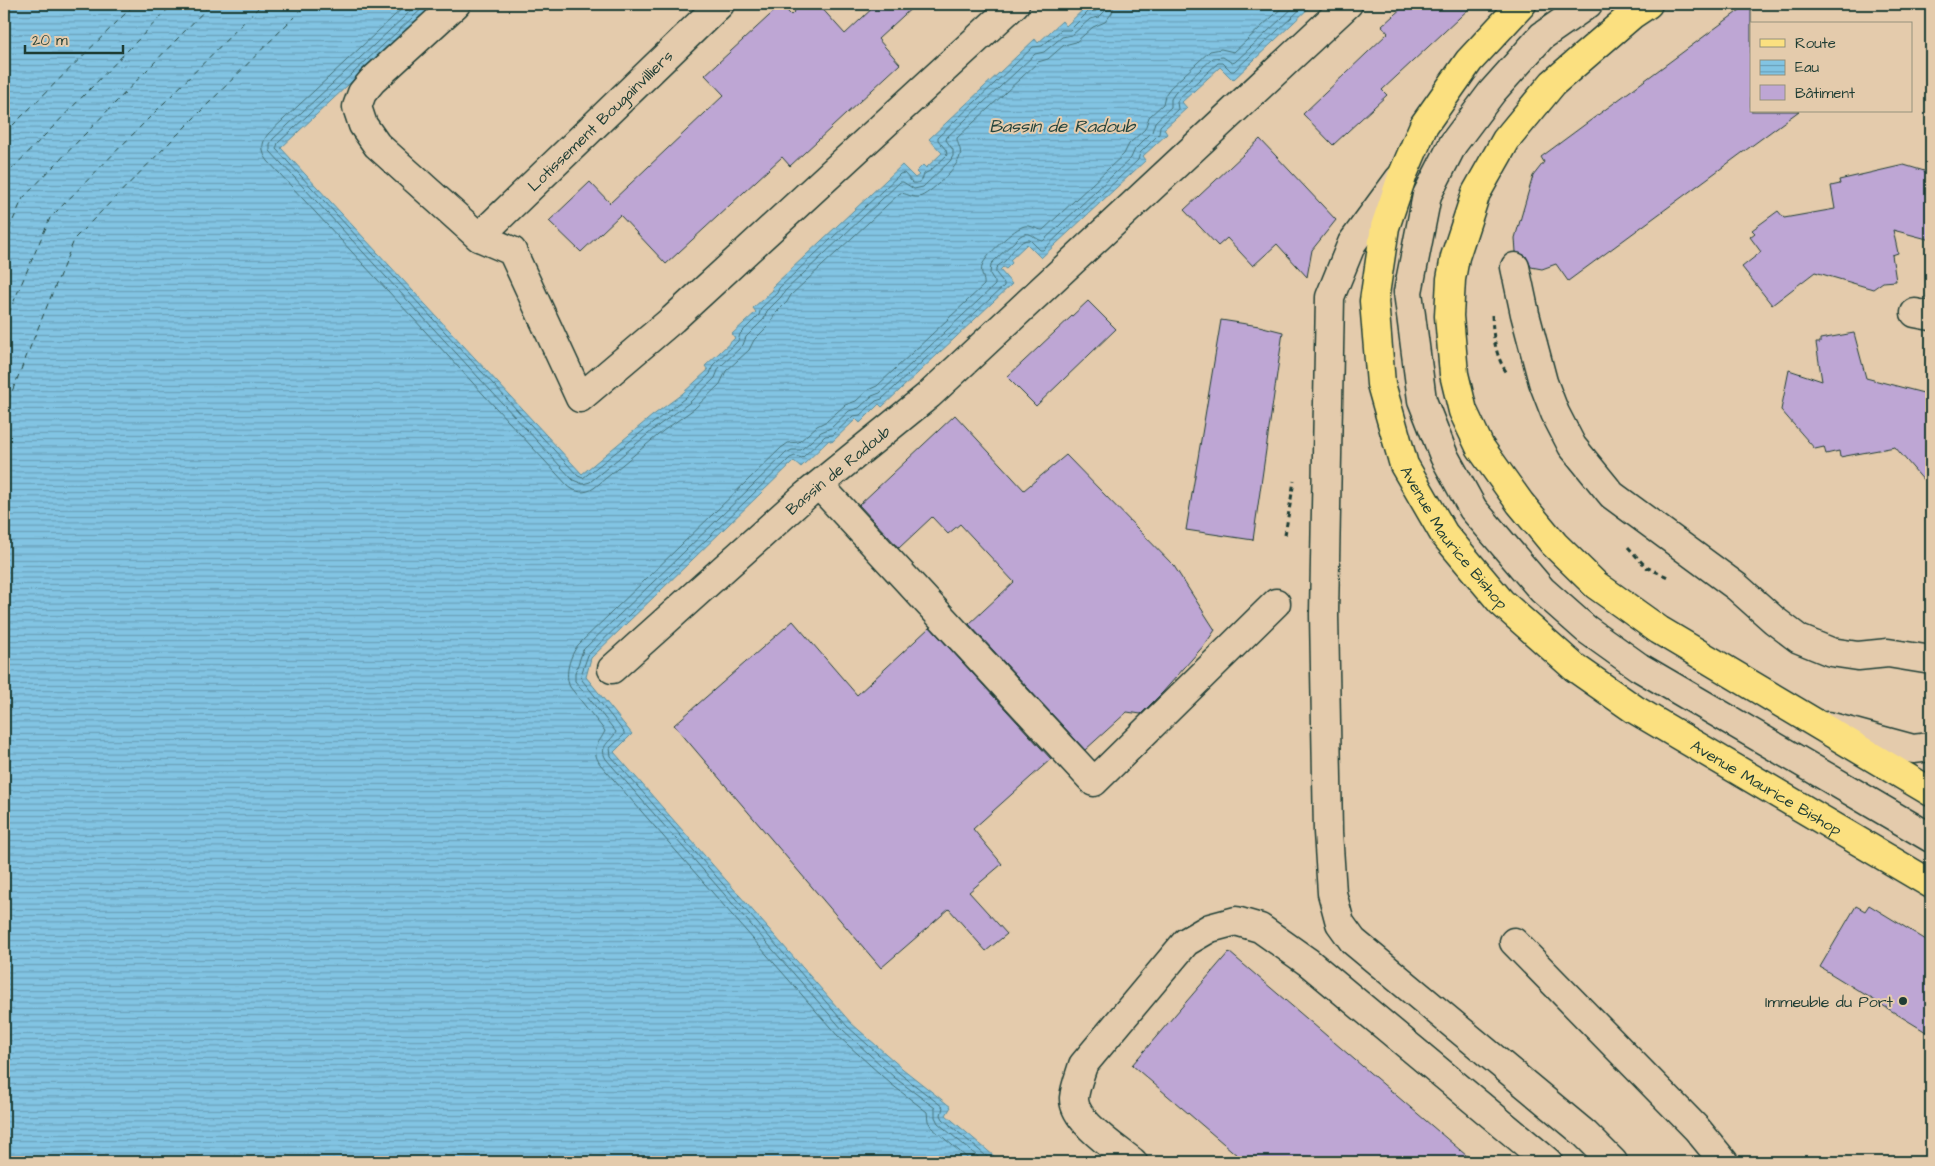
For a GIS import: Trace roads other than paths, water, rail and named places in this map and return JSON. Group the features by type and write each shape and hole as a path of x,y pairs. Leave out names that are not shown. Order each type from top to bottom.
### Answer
{"main road":[{"name":"Avenue Maurice Bishop","path":"1522,4 1469,62 1424,125 1403,174 1384,227 1374,301 1381,384 1404,465 1444,534 1500,602 1574,667 1634,709 1931,884"},
{"path":"1648,4 1633,14 1553,83 1506,140 1476,193 1455,258 1451,279 1449,316 1454,374 1463,411 1480,447 1520,503 1554,544 1596,585 1659,630 1931,792"}],"street":[{"path":"456,4 372,81 362,94 357,107 363,125 377,145 480,237 512,251 580,398 673,319 1015,4"},
{"name":"Lotissement Bougainvilliers","path":"480,237 720,4"},
{"name":"Bassin de Radoub","path":"612,670 806,496 929,395 1348,4"},
{"path":"1588,4 1542,36 1492,92 1454,144 1427,196 1416,242 1408,292 1422,400 1444,456 1473,509 1542,590 1586,629 1640,667 1931,838"},
{"path":"1403,174 1352,243 1330,297 1324,614 1328,832 1332,893 1340,923 1352,941 1585,1134 1614,1162"},
{"path":"1515,267 1538,362 1555,413 1572,446 1612,496 1737,587 1774,620 1799,639 1832,652 1858,656 1888,653 1931,660"},
{"path":"820,486 1094,782 1276,603"},
{"path":"1814,723 1913,749 1931,747"},
{"path":"1133,1162 1083,1120 1074,1100 1077,1083 1084,1065 1186,942 1210,928 1236,921 1260,928 1308,962 1548,1162"},
{"path":"1514,942 1697,1129 1724,1162"}],"water":[{"path":"4,4 434,4 281,148 582,474 652,416 682,394 708,370 705,366 735,338 732,334 756,312 753,308 773,290 772,287 902,165 915,178 919,175 916,172 923,165 926,168 942,153 929,139 1035,39 1038,43 1062,21 1066,26 1089,4 1092,8 1097,4 1313,4 1233,80 1220,67 1182,102 1187,108 1164,129 1167,134 1143,156 1146,160 1041,258 1027,244 1010,260 1012,263 1006,269 1003,267 1000,270 1012,284 882,407 879,404 860,423 856,419 832,442 829,440 801,467 794,461 591,658 586,677 632,734 614,752 851,1023 903,1069 951,1107 946,1115 1001,1162 4,1162"}],"place":[{"name":"Immeuble du Port","path":"1903,1001"}]}
